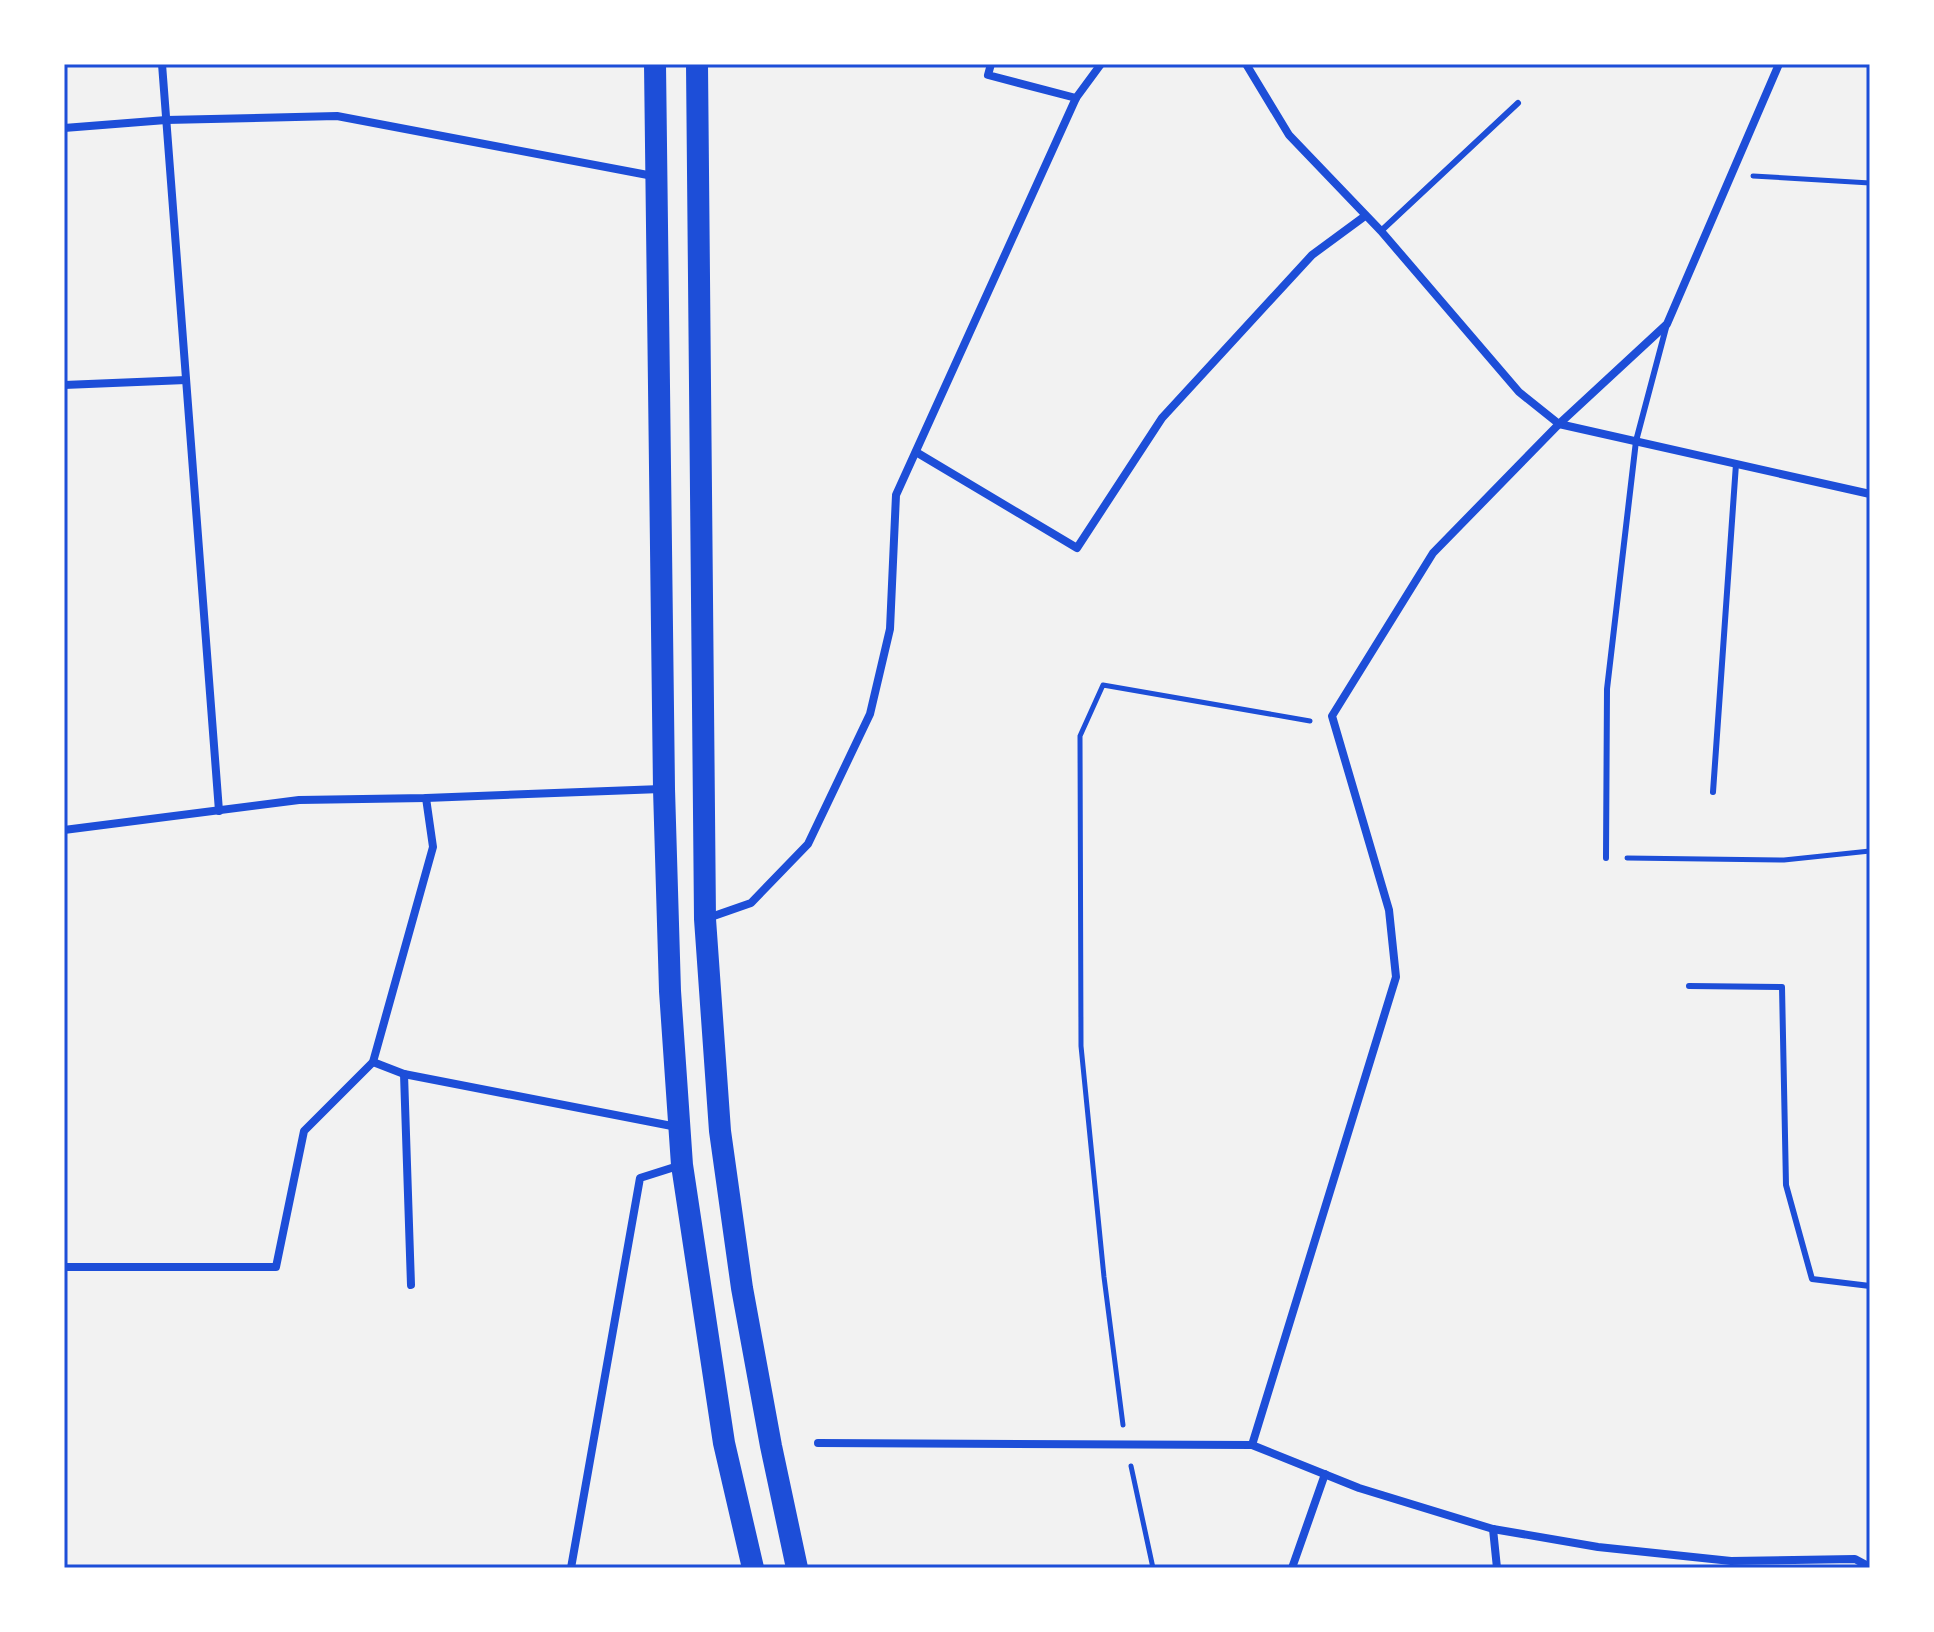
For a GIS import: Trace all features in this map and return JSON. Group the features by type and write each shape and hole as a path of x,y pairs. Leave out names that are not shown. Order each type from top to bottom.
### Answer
{"highway":[{"path":"655,64 664,789 670,991 682,1165 724,1443 753,1568"},
{"path":"697,64 705,919 720,1131 742,1288 797,1568"}],"street":[{"path":"162,64 219,811"},
{"path":"991,64 988,75 1076,98"},
{"path":"705,919 751,903 808,844 870,714 890,629 896,495 1076,98 1101,64"},
{"path":"1246,64 1289,135 1381,231 1519,392 1559,424 1870,494"},
{"path":"1252,1445 1396,977 1389,910 1332,716 1433,553 1559,424 1667,324 1779,64"},
{"path":"64,128 166,120 337,116 656,176"},
{"path":"916,452 1077,548 1162,418 1312,255 1365,216"},
{"path":"64,385 186,380"},
{"path":"64,830 299,800 664,789"},
{"path":"64,1267 276,1267 304,1131 373,1062 433,847 426,798"},
{"path":"373,1062 404,1074 680,1128"},
{"path":"404,1074 411,1285"},
{"path":"571,1568 640,1178 682,1165"},
{"path":"818,1443 1252,1445 1359,1488 1493,1529 1598,1547 1731,1561 1855,1559 1870,1567"},
{"path":"1292,1568 1325,1474"},
{"path":"1493,1529 1497,1568"}],"lane":[{"path":"1381,231 1518,103"},
{"path":"1606,858 1607,689 1636,441 1667,324"},
{"path":"1713,792 1736,464"},
{"path":"1689,986 1782,987 1786,1185 1812,1279 1870,1286"}],"path":[{"path":"1732,174 1870,183"},
{"path":"1153,1568 1126,1444 1104,1277 1081,1046 1080,736 1103,685 1335,726"},
{"path":"1606,858 1784,860 1870,851"}]}
